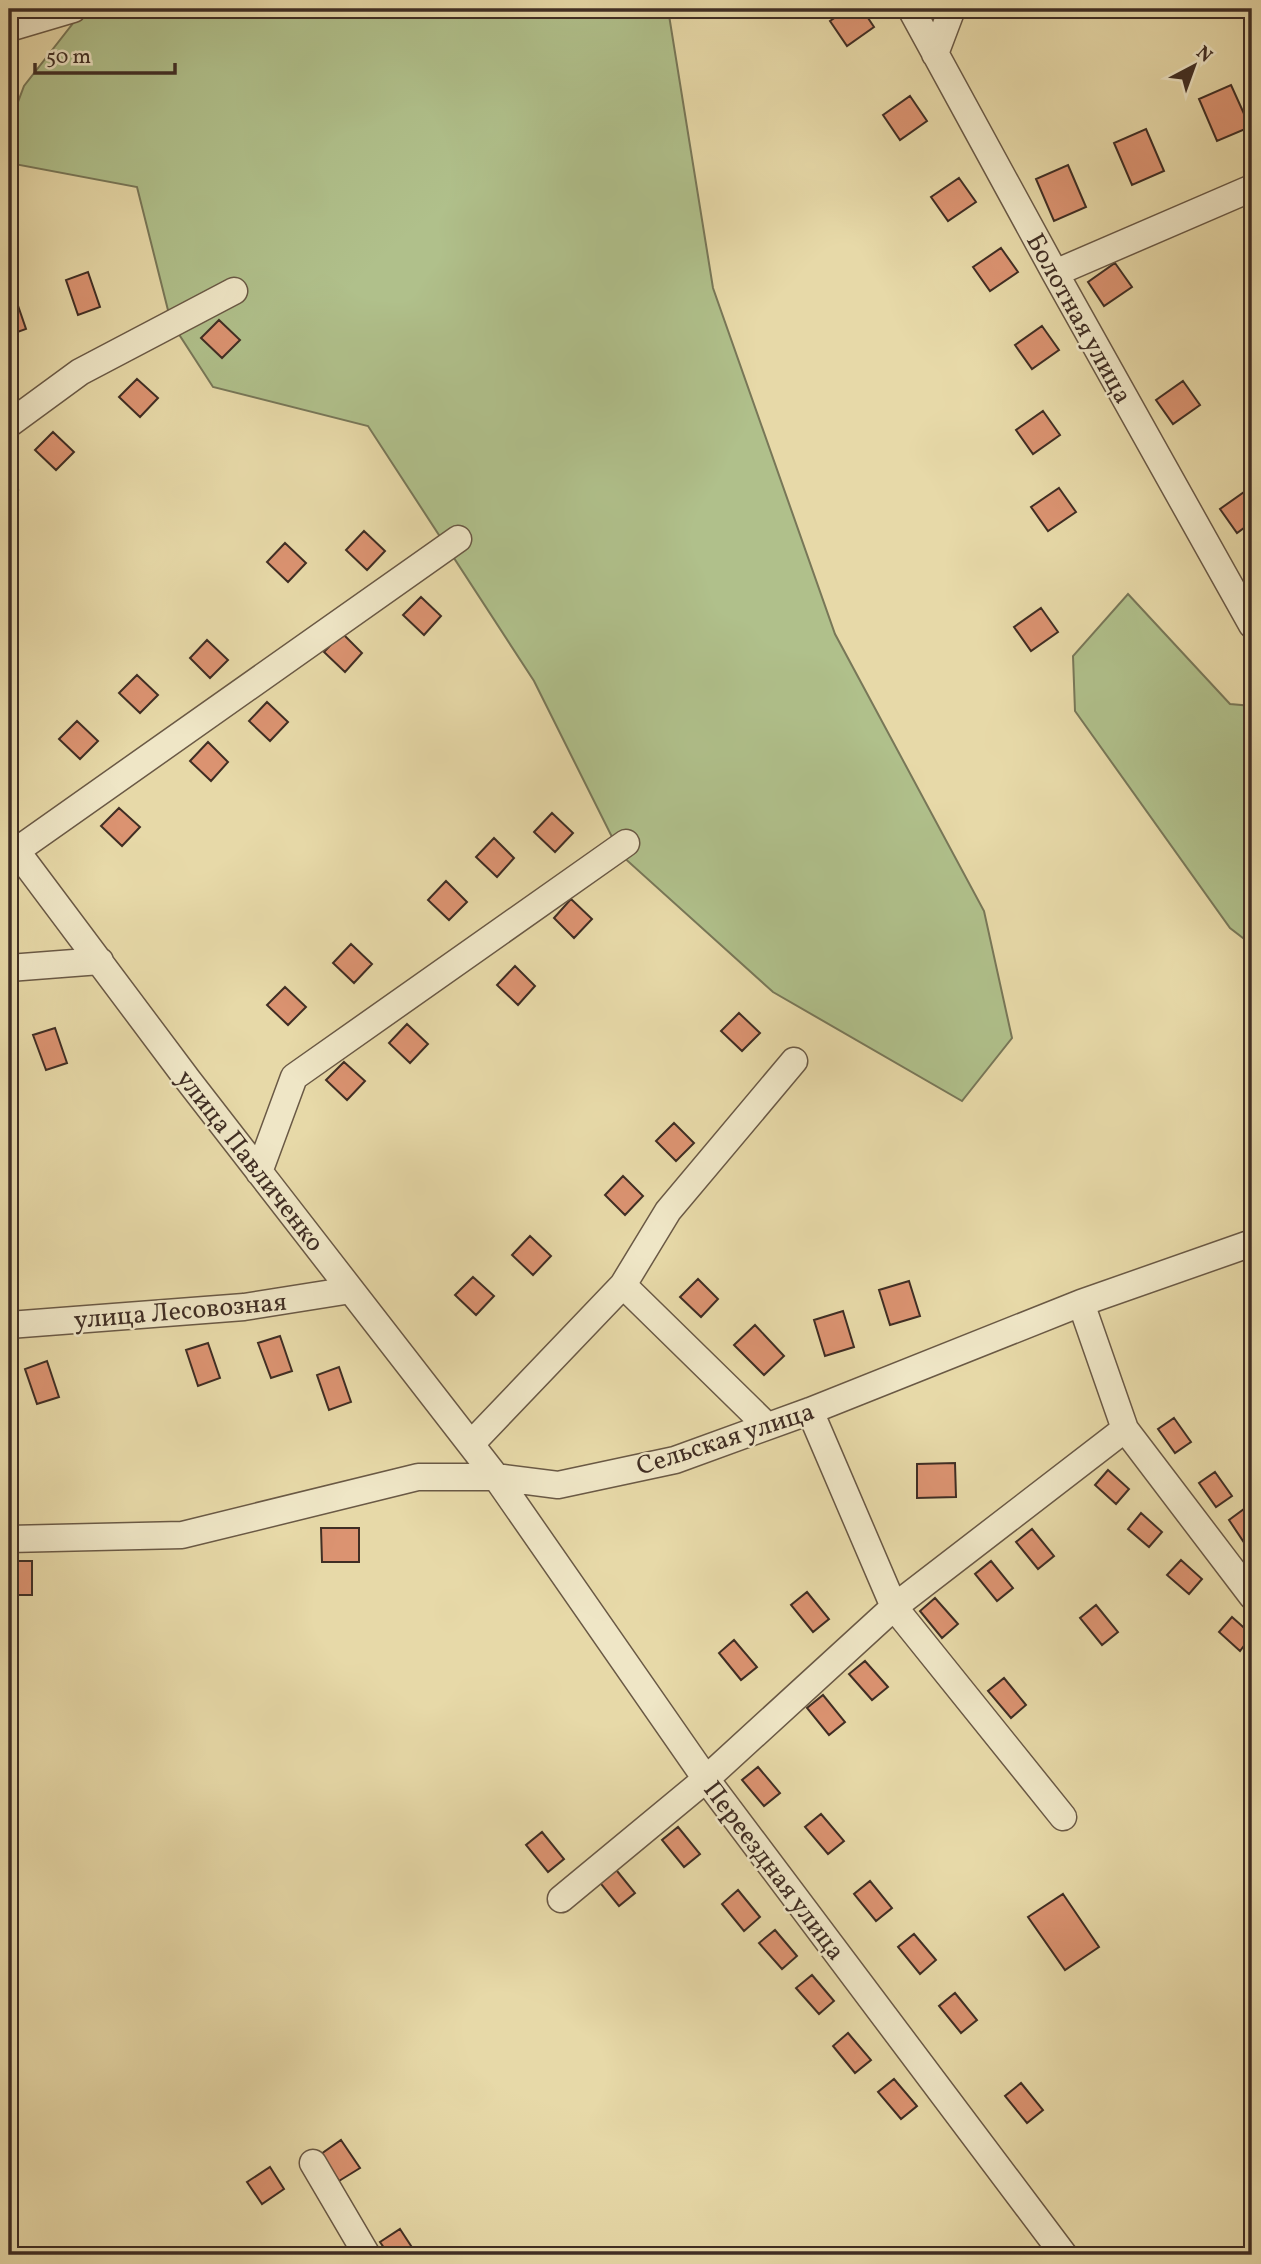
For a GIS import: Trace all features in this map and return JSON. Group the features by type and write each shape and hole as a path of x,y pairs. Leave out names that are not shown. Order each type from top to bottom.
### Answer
{"street":[{"path":"9,28 73,9"},
{"name":"Болотная улица","path":"911,9 1252,625"},
{"path":"935,54 951,9"},
{"path":"1055,273 1252,188"},
{"path":"9,424 80,372 234,291"},
{"path":"12,846 458,539"},
{"path":"259,1172 294,1077 626,843"},
{"name":"улица Павличенко","path":"12,846 259,1172 496,1477"},
{"path":"9,968 100,961"},
{"path":"471,1444 623,1285 668,1211 794,1061"},
{"name":"Сельская улица","path":"9,1539 182,1535 418,1477 496,1477 558,1485 675,1460 1081,1303 1252,1243"},
{"path":"623,1285 767,1426"},
{"name":"улица Лесовозная","path":"9,1325 244,1307 351,1290"},
{"path":"1081,1303 1125,1429 1252,1596"},
{"path":"810,1410 894,1608 1063,1817"},
{"path":"561,1899 706,1779 894,1608 1125,1429"},
{"name":"Переездная улица","path":"496,1477 706,1779 1064,2255"},
{"path":"313,2163 367,2255"}],"green space":[{"path":"80,9 668,9 713,288 835,634 984,911 1012,1038 962,1101 773,992 621,855 534,681 368,426 213,387 171,322 137,187 9,163 9,126 24,86 81,13"},
{"path":"1128,594 1230,704 1252,706 1252,945 1230,928 1075,711 1073,656"}],"building":[{"path":"848,9 862,9 874,27 847,46 830,21"},
{"path":"1231,85 1250,127 1217,141 1199,99"},
{"path":"910,96 927,121 900,140 883,115"},
{"path":"1146,129 1164,171 1132,185 1114,143"},
{"path":"1068,165 1086,207 1054,221 1036,179"},
{"path":"959,178 976,202 948,221 931,197"},
{"path":"1001,248 1018,272 990,291 973,267"},
{"path":"1115,263 1132,287 1104,306 1088,282"},
{"path":"88,272 100,307 78,315 66,280"},
{"path":"14,294 26,329 9,335 9,296"},
{"path":"219,320 240,340 222,358 201,338"},
{"path":"1042,326 1059,350 1032,369 1015,345"},
{"path":"137,379 158,398 140,417 119,397"},
{"path":"1183,381 1200,405 1173,424 1156,400"},
{"path":"1043,411 1060,435 1033,454 1016,430"},
{"path":"53,432 74,452 56,470 35,450"},
{"path":"9,482 18,490 9,499"},
{"path":"1059,488 1076,512 1048,531 1031,507"},
{"path":"1247,490 1252,497 1252,522 1237,533 1220,509"},
{"path":"364,531 385,551 367,570 346,550"},
{"path":"285,543 306,563 288,582 267,562"},
{"path":"421,597 441,616 424,635 403,615"},
{"path":"1041,608 1058,632 1031,651 1014,627"},
{"path":"342,633 362,653 345,672 324,652"},
{"path":"207,640 228,660 210,678 190,658"},
{"path":"137,675 158,695 140,713 119,693"},
{"path":"267,702 288,722 270,741 249,721"},
{"path":"77,721 98,741 80,759 59,739"},
{"path":"208,742 228,762 211,781 190,761"},
{"path":"119,808 140,827 122,846 101,826"},
{"path":"552,813 573,833 555,852 534,832"},
{"path":"494,838 514,858 497,877 476,857"},
{"path":"446,881 467,902 449,920 428,900"},
{"path":"571,899 592,919 574,938 554,918"},
{"path":"351,944 372,964 354,983 333,963"},
{"path":"515,966 535,986 518,1005 497,985"},
{"path":"285,987 306,1007 288,1025 267,1005"},
{"path":"739,1013 760,1033 742,1051 721,1031"},
{"path":"407,1024 428,1044 410,1063 389,1043"},
{"path":"55,1028 67,1063 46,1070 33,1035"},
{"path":"344,1062 365,1081 347,1100 326,1080"},
{"path":"674,1123 694,1143 676,1161 656,1141"},
{"path":"623,1176 643,1196 625,1215 605,1195"},
{"path":"530,1236 551,1256 533,1275 512,1255"},
{"path":"473,1277 494,1296 476,1315 455,1295"},
{"path":"698,1279 718,1299 701,1317 680,1297"},
{"path":"909,1281 920,1316 890,1325 879,1290"},
{"path":"843,1311 854,1347 825,1356 814,1320"},
{"path":"755,1325 784,1356 764,1375 734,1345"},
{"path":"280,1336 292,1371 271,1378 258,1343"},
{"path":"208,1343 220,1378 198,1386 186,1350"},
{"path":"47,1361 59,1397 37,1404 25,1369"},
{"path":"339,1367 351,1402 329,1410 317,1375"},
{"path":"1174,1418 1191,1442 1175,1453 1158,1429"},
{"path":"955,1463 956,1497 917,1498 917,1464"},
{"path":"1108,1470 1129,1489 1116,1504 1095,1485"},
{"path":"1215,1472 1232,1496 1216,1507 1199,1483"},
{"path":"1244,1509 1252,1521 1252,1539 1245,1544 1229,1520"},
{"path":"1141,1513 1162,1532 1149,1547 1128,1529"},
{"path":"321,1528 359,1528 359,1562 322,1562"},
{"path":"1032,1529 1054,1556 1038,1569 1016,1542"},
{"path":"1181,1560 1202,1579 1189,1594 1167,1575"},
{"path":"9,1561 32,1561 32,1595 9,1595"},
{"path":"991,1561 1013,1588 997,1601 975,1574"},
{"path":"807,1592 829,1619 813,1632 791,1605"},
{"path":"935,1598 958,1624 942,1638 920,1611"},
{"path":"1096,1605 1118,1632 1102,1645 1080,1618"},
{"path":"1232,1617 1252,1635 1240,1651 1219,1632"},
{"path":"734,1640 757,1667 741,1680 719,1653"},
{"path":"865,1661 888,1687 872,1700 849,1674"},
{"path":"1004,1678 1026,1705 1011,1718 988,1691"},
{"path":"823,1695 845,1722 829,1735 807,1708"},
{"path":"758,1767 780,1793 764,1806 742,1780"},
{"path":"821,1814 844,1841 828,1854 805,1827"},
{"path":"678,1827 700,1854 684,1867 662,1840"},
{"path":"542,1832 564,1859 548,1872 526,1845"},
{"path":"613,1866 635,1893 619,1906 597,1879"},
{"path":"870,1881 892,1908 876,1921 854,1894"},
{"path":"738,1890 760,1917 744,1931 722,1904"},
{"path":"1063,1894 1099,1947 1065,1970 1028,1917"},
{"path":"775,1930 797,1956 782,1969 759,1943"},
{"path":"914,1934 936,1960 920,1974 898,1947"},
{"path":"812,1975 834,2001 819,2014 796,1988"},
{"path":"955,1993 977,2020 961,2033 939,2006"},
{"path":"848,2033 871,2060 855,2073 833,2046"},
{"path":"894,2079 917,2106 901,2119 878,2092"},
{"path":"1021,2083 1043,2110 1027,2123 1005,2096"},
{"path":"341,2140 360,2168 339,2181 321,2154"},
{"path":"270,2167 284,2189 262,2204 247,2182"},
{"path":"400,2229 417,2255 389,2255 380,2242"}]}
